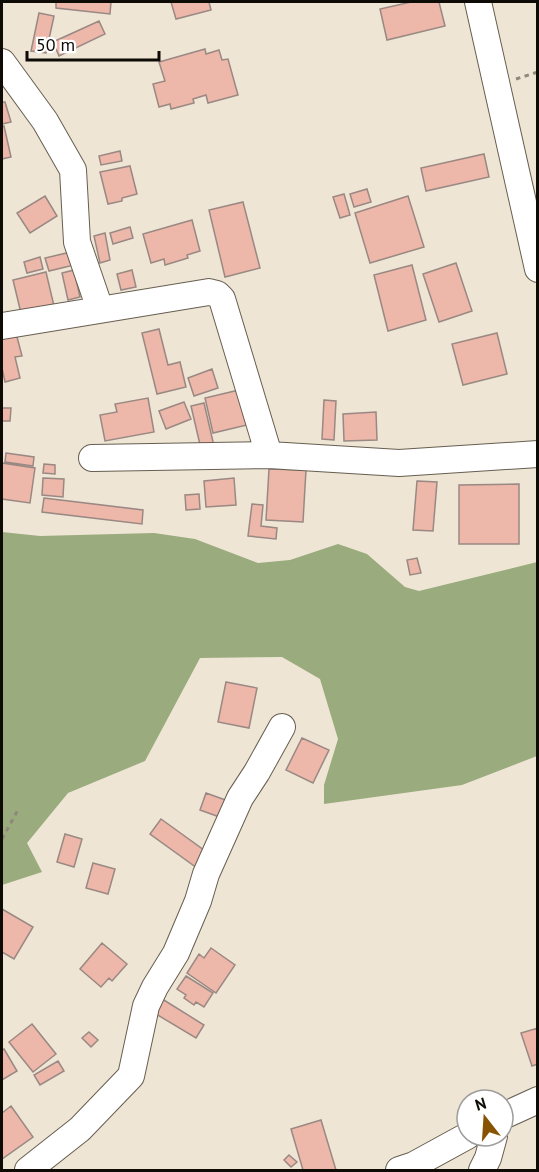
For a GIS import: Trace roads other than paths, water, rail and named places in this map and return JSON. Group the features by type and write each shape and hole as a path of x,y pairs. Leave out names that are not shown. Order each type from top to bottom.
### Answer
{"street":[{"path":"478,2 530,204 537,269"},
{"path":"2,62 45,121 73,170 77,242 100,309"},
{"path":"2,326 209,292 217,294 222,299 269,455"},
{"path":"92,458 269,455 399,463 537,454"},
{"path":"28,1170 80,1129 131,1076 146,1006 176,953 198,901 206,874 240,798 282,727"},
{"path":"515,1110 537,1100"},
{"path":"399,1170 414,1165 455,1143"},
{"path":"482,1170 491,1148"}]}
